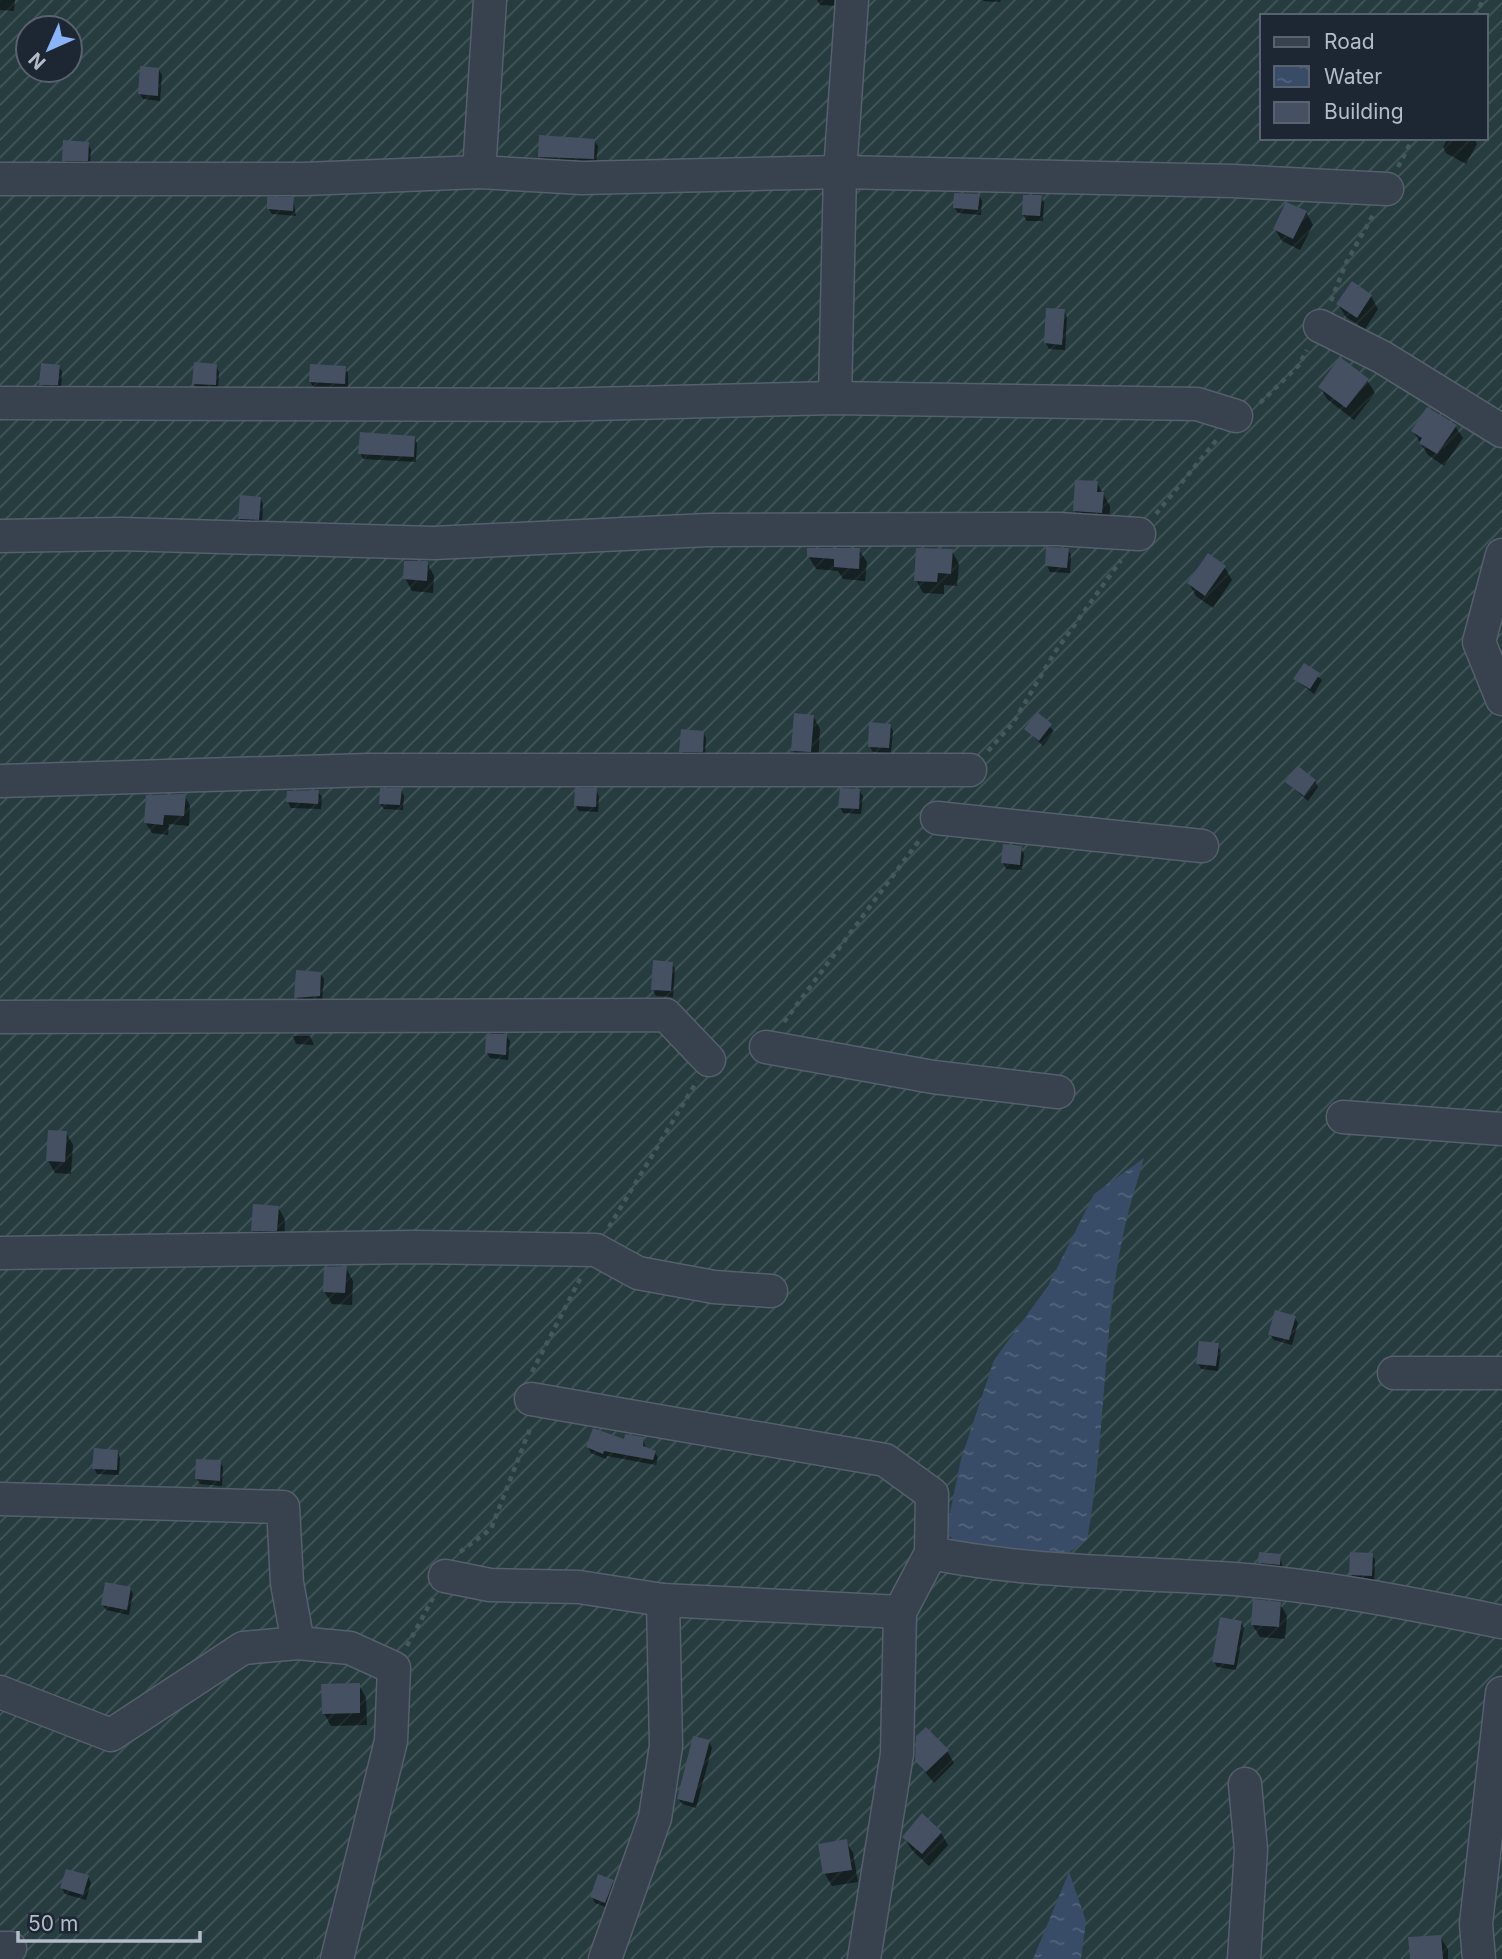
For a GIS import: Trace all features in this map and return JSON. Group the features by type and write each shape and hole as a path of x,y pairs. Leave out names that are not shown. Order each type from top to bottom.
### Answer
{"lane":[{"path":"479,172 490,0"},
{"path":"835,398 840,172 852,0"},
{"path":"0,180 304,179 479,172 582,178 840,172 1233,181 1387,189"},
{"path":"1321,326 1382,356 1502,431"},
{"path":"0,403 551,405 835,398 1197,404 1236,416"},
{"path":"0,536 121,534 433,543 708,530 1058,530 1139,534"},
{"path":"1502,555 1498,560 1479,642 1502,699"},
{"path":"0,781 369,771 970,770"},
{"path":"937,818 1202,846"},
{"path":"0,1017 666,1015 709,1060"},
{"path":"766,1047 933,1077 1058,1092"},
{"path":"1343,1117 1502,1129"},
{"path":"0,1253 416,1247 596,1250 638,1273 714,1287 771,1291"},
{"path":"1394,1373 1502,1373"},
{"path":"531,1399 885,1460 932,1494 931,1553 900,1612 897,1754 864,1959"},
{"path":"0,1499 283,1507 287,1583 298,1643"},
{"path":"931,1553 992,1566 1237,1579 1417,1605 1502,1622"},
{"path":"445,1576 490,1586 579,1587 663,1600 900,1612"},
{"path":"605,1959 657,1806 666,1746 663,1600"},
{"path":"0,1692 111,1735 243,1648 298,1643 350,1648 394,1668 391,1741 375,1817 337,1959"},
{"path":"1479,1959 1476,1924 1502,1693"},
{"path":"1244,1959 1251,1850 1245,1784"}],"path":[{"path":"970,770 1013,723 1055,652 1139,534 1236,416 1264,401 1299,365 1321,326 1346,263 1412,140"},
{"path":"766,1047 937,818"},
{"path":"394,1668 457,1555 491,1529 531,1427 531,1374 596,1250 709,1060"}],"green space":[{"path":"0,0 1502,0 1502,1959 0,1959"}],"water":[{"path":"1144,1158 1126,1222 1117,1269 1098,1463 1087,1540 1064,1556 959,1557 947,1527 961,1459 994,1360 1048,1286 1094,1194"},
{"path":"1069,1872 1086,1921 1081,1959 1033,1959"}],"building":[{"path":"140,66 159,68 158,96 138,94"},
{"path":"539,135 595,139 594,159 538,157"},
{"path":"63,140 89,142 88,161 62,161"},
{"path":"954,193 980,194 978,210 953,208"},
{"path":"1023,195 1042,195 1040,216 1022,215"},
{"path":"267,197 294,197 293,211 267,209"},
{"path":"1286,202 1307,211 1293,239 1273,229"},
{"path":"1352,281 1372,295 1357,318 1336,304"},
{"path":"1046,308 1065,309 1062,345 1044,343"},
{"path":"1340,357 1369,379 1346,408 1318,387"},
{"path":"194,362 217,364 216,385 192,384"},
{"path":"41,363 60,365 58,385 39,385"},
{"path":"310,364 346,366 345,384 309,382"},
{"path":"1427,407 1457,425 1437,454 1419,443 1422,438 1411,431"},
{"path":"360,432 415,436 414,457 358,454"},
{"path":"1075,480 1098,481 1097,492 1104,492 1102,513 1073,511"},
{"path":"240,495 261,497 259,520 238,519"},
{"path":"1046,547 1069,548 1067,568 1045,566"},
{"path":"807,548 860,548 859,569 834,567 834,559 807,557"},
{"path":"916,548 953,549 951,574 938,573 937,582 914,581"},
{"path":"1208,553 1226,566 1205,596 1187,583"},
{"path":"404,561 428,561 427,581 403,579"},
{"path":"1304,663 1320,673 1310,689 1293,679"},
{"path":"1037,712 1052,724 1039,741 1024,729"},
{"path":"794,713 814,715 811,752 791,751"},
{"path":"869,722 891,724 889,748 868,747"},
{"path":"681,729 704,731 703,752 679,752"},
{"path":"1298,766 1316,780 1304,796 1285,782"},
{"path":"380,788 402,788 400,805 379,804"},
{"path":"575,788 597,788 596,807 574,806"},
{"path":"840,788 860,789 859,809 838,808"},
{"path":"319,790 318,804 286,802 287,791"},
{"path":"186,794 184,816 164,815 163,825 144,823 146,795"},
{"path":"1003,844 1022,846 1020,865 1001,863"},
{"path":"653,960 673,962 671,991 651,990"},
{"path":"296,970 321,972 320,996 294,998"},
{"path":"486,1034 507,1034 506,1055 485,1053"},
{"path":"48,1130 67,1131 65,1162 46,1161"},
{"path":"253,1204 279,1206 277,1231 251,1231"},
{"path":"347,1266 345,1293 323,1292 324,1267"},
{"path":"1275,1310 1296,1316 1289,1340 1268,1335"},
{"path":"1199,1341 1219,1343 1216,1366 1196,1364"},
{"path":"593,1428 624,1439 625,1434 644,1437 643,1446 656,1451 653,1460 604,1451 603,1454 586,1447"},
{"path":"94,1448 118,1450 117,1470 92,1469"},
{"path":"196,1459 221,1460 220,1481 195,1479"},
{"path":"1259,1552 1281,1554 1280,1565 1258,1563"},
{"path":"1350,1552 1373,1553 1372,1576 1349,1575"},
{"path":"105,1582 131,1587 127,1610 101,1605"},
{"path":"1253,1599 1281,1602 1279,1627 1251,1625"},
{"path":"1220,1617 1242,1621 1234,1665 1212,1662"},
{"path":"360,1683 360,1713 322,1714 321,1684"},
{"path":"926,1727 949,1750 926,1772 915,1761 916,1736"},
{"path":"693,1736 710,1740 693,1803 677,1799"},
{"path":"922,1813 942,1832 922,1854 902,1837"},
{"path":"847,1839 852,1870 823,1874 818,1844"},
{"path":"66,1869 89,1875 83,1895 60,1888"},
{"path":"598,1874 614,1880 605,1903 590,1897"},
{"path":"1441,1935 1443,1959 1410,1959 1408,1937"}]}
